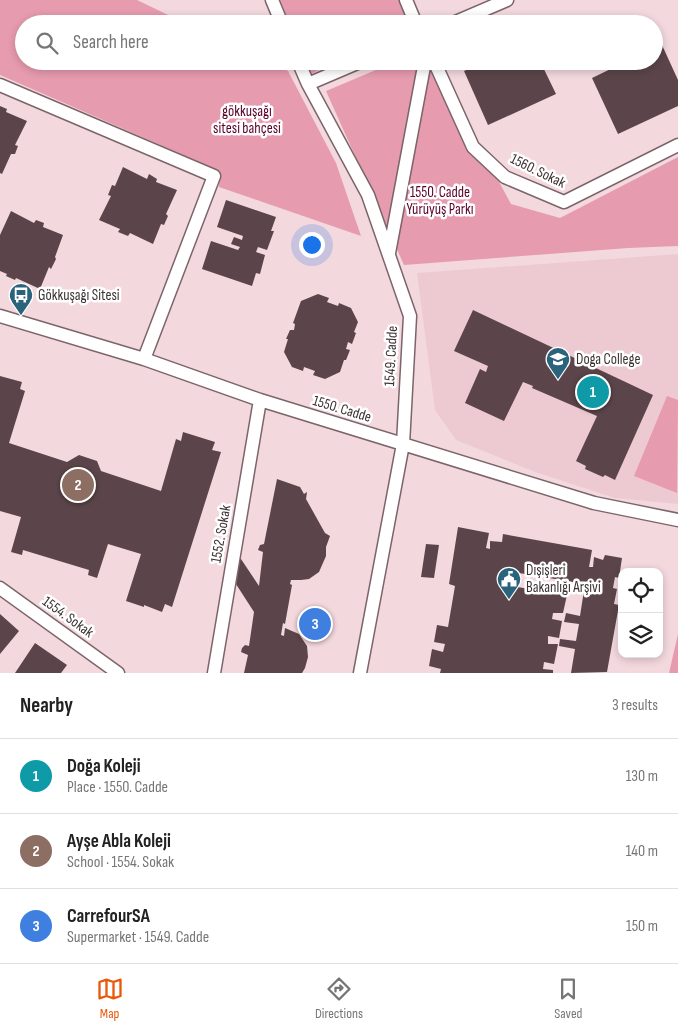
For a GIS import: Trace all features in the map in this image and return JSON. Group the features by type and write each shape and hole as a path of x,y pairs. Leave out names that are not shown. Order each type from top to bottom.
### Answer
{"street":[{"path":"272,0 278,15"},
{"path":"406,0 412,15"},
{"path":"472,15 507,0"},
{"name":"1549. Cadde","path":"302,70 368,195 410,316 402,444 360,673"},
{"path":"308,84 341,70"},
{"path":"389,256 423,70"},
{"name":"1560. Sokak","path":"438,70 473,147 504,177 564,202 678,145"},
{"path":"0,85 214,176 144,359"},
{"name":"1550. Cadde","path":"0,316 144,359 260,400 594,503 678,520"},
{"name":"1552. Sokak","path":"214,673 260,400"},
{"name":"1554. Sokak","path":"0,588 118,673"}],"shaded area":[{"path":"678,254 678,504 615,498 535,472 456,440 435,410 417,273"}],"green space":[{"name":"gökkuşağı sitesi bahçesi","path":"0,0 137,0 168,15 15,15 15,70 286,70 336,163 361,236 219,187 220,171 0,75"},
{"path":"280,0 399,0 405,15 286,15"},
{"path":"309,70 319,70 311,74"},
{"name":"1550. Cadde Yürüyüş Parkı","path":"376,70 439,70 511,204 560,218 678,157 678,246 404,265 326,91"},
{"path":"667,396 678,400 677,493 634,476"},
{"path":"678,634 678,673 669,673"}],"building":[{"path":"663,47 678,80 678,106 618,134 592,78 608,70 663,70"},
{"path":"544,70 556,94 488,125 464,71"},
{"path":"0,106 7,109 6,112 27,121 15,145 18,146 15,154 11,154 2,174 0,173"},
{"path":"123,167 147,179 149,174 157,179 156,182 177,190 166,214 168,216 164,225 161,224 153,244 130,233 128,236 118,232 120,229 99,220 111,196 108,195 112,185 115,186"},
{"path":"226,200 276,217 271,231 274,231 267,250 258,247 256,252 265,255 260,274 256,273 252,286 202,269 211,241 238,250 240,247 231,244 234,237 242,240 243,236 217,227"},
{"path":"11,211 34,223 36,220 44,223 43,227 63,235 55,257 56,259 51,269 49,267 40,289 16,278 15,280 6,276 7,274 0,271 0,235"},
{"path":"318,294 329,298 327,302 338,306 339,303 351,308 358,322 352,344 348,342 346,349 350,350 340,372 325,379 313,375 315,371 304,367 303,371 292,367 284,352 290,330 294,330 295,324 293,323 301,301"},
{"path":"473,310 653,395 615,480 585,469 586,466 576,461 597,416 532,388 533,386 523,382 504,421 465,403 480,369 486,372 488,366 454,351"},
{"path":"0,376 22,382 20,389 25,391 9,443 67,462 79,455 97,461 101,471 161,491 176,439 181,441 183,432 215,442 212,450 221,452 172,607 165,604 162,612 126,601 141,554 108,544 97,578 88,575 89,570 23,550 22,555 11,552 21,517 0,511"},
{"path":"277,479 300,487 304,494 307,492 306,499 325,533 330,536 326,547 326,556 319,572 309,579 291,580 290,584 292,585 285,624 283,623 281,635 284,636 285,628 299,634 307,646 308,657 302,673 244,673 248,655 241,652 245,645 249,646 254,612 234,581 239,556 259,586 263,552 258,550 260,545 264,544"},
{"name":"Dışişleri Bakanlığı Arşivi","path":"458,527 489,533 486,548 490,549 490,541 502,542 503,534 592,550 589,567 593,567 594,557 603,560 605,555 622,558 620,568 618,568 618,578 615,577 613,588 617,589 614,604 618,605 618,611 607,672 571,673 575,649 559,646 560,639 576,641 579,624 564,622 566,613 580,616 585,584 513,572 511,586 567,595 563,613 553,613 552,619 562,621 559,638 548,636 548,644 558,644 554,664 544,662 543,669 553,670 553,673 440,673 441,669 429,666 432,649 443,652 445,644 434,642 437,625 448,627 455,586 449,584"},
{"path":"426,544 439,545 434,578 421,577"},
{"path":"0,614 19,631 0,654"},
{"path":"35,643 67,665 61,673 15,673"}],"place":[{"name":"Gökkuşağı Sitesi","path":"21,316"},
{"name":"Doga College","path":"558,380"},
{"name":"Doğa Koleji","path":"593,392"},
{"name":"Ayşe Abla Koleji","path":"78,485"},
{"name":"Dışişleri Bakanlığı Arşivi","path":"509,600"},
{"name":"CarrefourSA","path":"315,624"}]}
